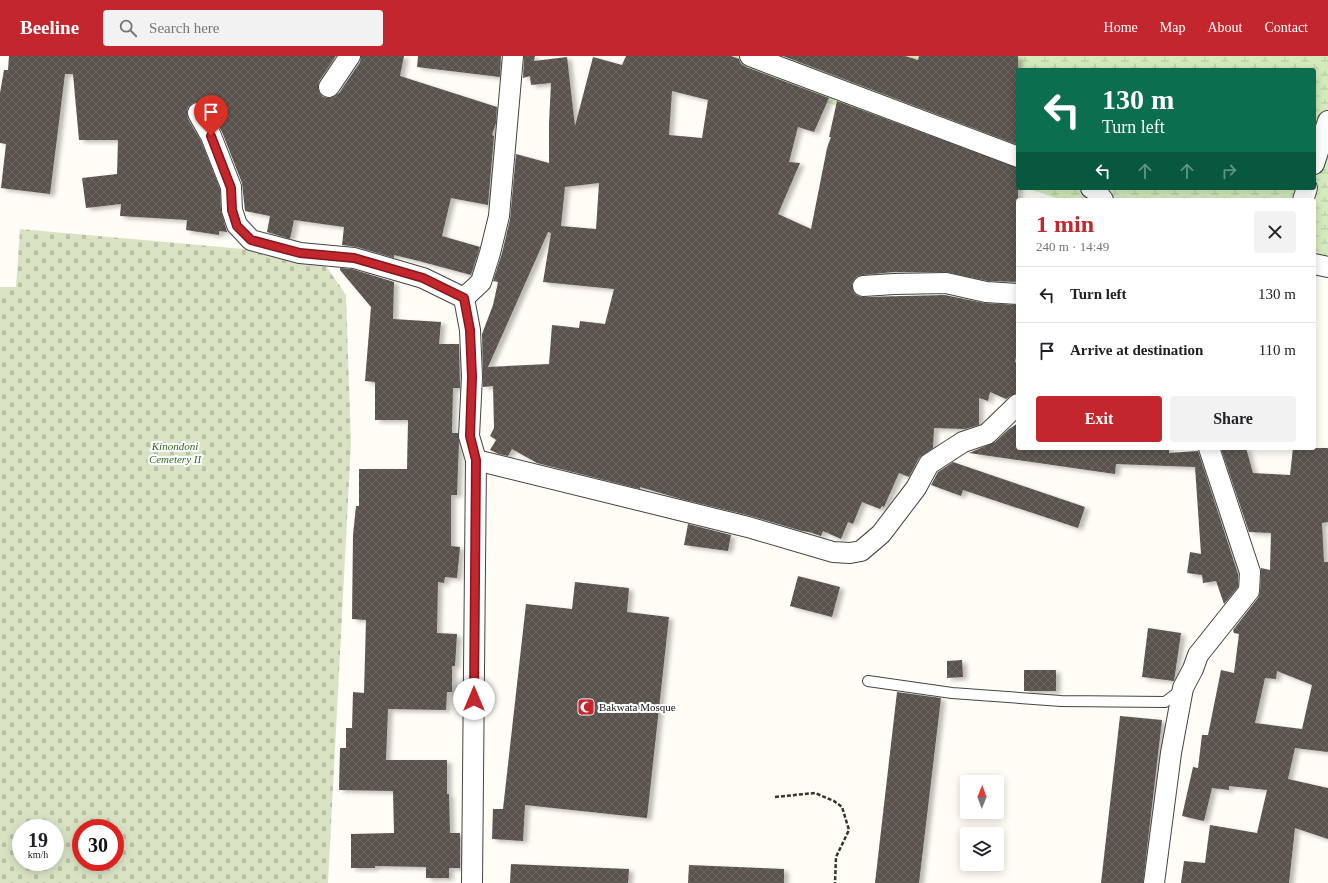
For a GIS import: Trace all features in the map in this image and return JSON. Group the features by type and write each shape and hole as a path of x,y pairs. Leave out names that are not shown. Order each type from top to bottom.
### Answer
{"street":[{"path":"329,87 350,56"},
{"path":"464,298 480,282 490,253 499,216 513,56"},
{"path":"750,56 1016,156"},
{"path":"198,113 211,136 231,188 232,210 237,226 251,240 300,253 354,258 423,278 464,298"},
{"path":"1316,158 1328,121"},
{"path":"1094,190 1101,198"},
{"path":"1316,264 1328,267"},
{"path":"864,286 946,283 986,292 1016,294"},
{"path":"464,298 470,330 472,377 470,436 476,460 472,883"},
{"path":"476,460 748,528 834,552 850,553 861,551 881,534 916,488 929,464 963,442 987,434 1016,406"},
{"path":"1154,883 1171,753 1183,688 1193,669 1198,655 1249,591 1250,572 1210,450"}],"lane":[{"path":"868,681 952,693 1061,701 1165,702 1183,688"}],"path":[{"path":"775,797 815,793 834,801 842,807 849,830 836,857 835,883"}],"green space":[{"path":"709,56 1328,56 1328,269 1316,266 1316,198 1055,198 1033,190 1316,190 1316,68 1016,68 1016,184 920,135 771,83"},
{"name":"Kinondoni Cemetery II","path":"20,229 244,249 326,266 346,295 351,443 328,883 0,883 0,287 16,287"}],"building":[{"path":"9,56 336,56 319,81 318,86 319,92 323,97 329,98 334,97 339,93 360,62 361,56 404,56 400,76 497,107 496,123 492,135 494,136 488,205 451,198 442,236 480,247 471,275 394,255 394,258 357,247 342,245 344,227 294,220 290,239 267,232 270,216 245,211 242,183 222,132 208,107 204,103 193,103 188,107 188,119 201,141 220,189 221,211 227,232 219,231 219,235 186,230 187,220 120,216 121,204 86,208 82,178 117,174 118,140 79,140 73,74 65,74 50,194 1,188 6,144 0,143 0,93 4,70 8,70"},
{"path":"418,56 501,56 500,77 417,67"},
{"path":"524,56 535,56 534,61 567,57 575,126 593,57 622,65 626,56 731,56 739,59 741,64 746,67 829,98 814,132 798,127 789,162 800,163 778,214 811,229 827,148 831,137 829,137 837,101 1016,167 1016,190 1018,190 1018,198 1016,198 1016,282 988,281 946,272 894,272 857,276 853,281 852,286 854,293 863,297 945,295 984,303 1016,305 1016,394 1006,399 990,392 988,401 979,398 979,425 965,429 934,428 933,448 919,458 909,477 899,473 884,507 882,506 880,509 862,502 853,524 848,522 841,539 823,531 821,536 640,487 640,489 537,463 512,449 508,456 490,450 496,440 490,436 494,428 493,386 483,387 482,334 493,305 498,282 493,281 502,253 510,219 516,154 549,163 551,83 531,85 530,76 523,78","holes":["672,91 708,100 702,138 669,135","599,183 596,229 561,226 565,187","548,232 551,233 543,282 614,289 605,324 580,321 579,328 552,325 549,364 488,367"]},
{"path":"783,56 905,56 918,60 919,56 1018,56 1018,68 1016,68 1016,144"},
{"path":"340,268 352,269 394,282 393,319 441,322 439,344 459,344 460,388 453,388 452,433 458,433 459,441 457,495 451,495 451,546 460,547 457,578 445,577 444,583 438,582 437,633 457,634 455,666 452,666 452,692 447,692 446,710 388,709 386,760 447,760 447,794 449,794 450,833 460,833 460,868 449,868 449,878 426,878 426,867 375,866 375,868 351,868 351,834 394,833 393,791 339,790 340,748 346,748 346,728 352,728 353,692 364,693 366,620 352,619 353,535 356,506 359,506 359,469 407,469 408,420 375,420 375,382 365,381 371,307 340,270"},
{"path":"1016,424 1016,450 1169,450 1169,453 1198,451 1238,574 1238,587 1224,604 1216,581 1203,583 1202,575 1187,573 1190,552 1201,554 1195,467 1116,464 1115,474 969,453 995,442"},
{"path":"1316,448 1328,448 1328,522 1322,523 1324,562 1328,562 1328,752 1295,748 1288,779 1328,788 1328,839 1295,828 1289,883 1181,883 1184,861 1205,863 1210,825 1257,833 1267,790 1229,786 1229,790 1212,788 1204,821 1182,816 1193,767 1198,768 1202,735 1208,735 1221,670 1234,673 1239,634 1234,633 1233,630 1258,598 1260,592 1261,568 1270,570 1271,533 1249,532 1221,450 1247,450 1253,473 1290,475 1293,450 1316,450","holes":["1277,671 1312,685 1302,729 1255,723 1265,678 1276,679"]},
{"path":"953,462 1085,507 1078,528 963,490 961,496 931,485 938,472"},
{"path":"688,524 731,535 728,551 684,545"},
{"path":"798,576 840,587 832,617 790,606"},
{"path":"575,582 629,588 627,612 669,617 647,818 525,805 523,841 492,839 493,809 503,809 526,604 572,609"},
{"path":"1148,628 1181,633 1174,681 1142,677"},
{"path":"962,660 963,677 947,678 947,661"},
{"path":"1024,670 1056,670 1056,691 1024,691"},
{"path":"897,692 941,698 919,883 875,883"},
{"path":"1120,716 1162,720 1143,883 1101,883"},
{"path":"511,864 629,869 628,883 510,883"},
{"path":"689,865 784,869 784,883 688,883"}],"place":[{"name":"Bakwata Mosque","path":"586,707"}],"route":[{"path":"211,136 231,188 232,210 237,226 251,240 300,253 354,258 423,278 464,298 470,330 472,377 470,436 476,460 474,699"}]}
